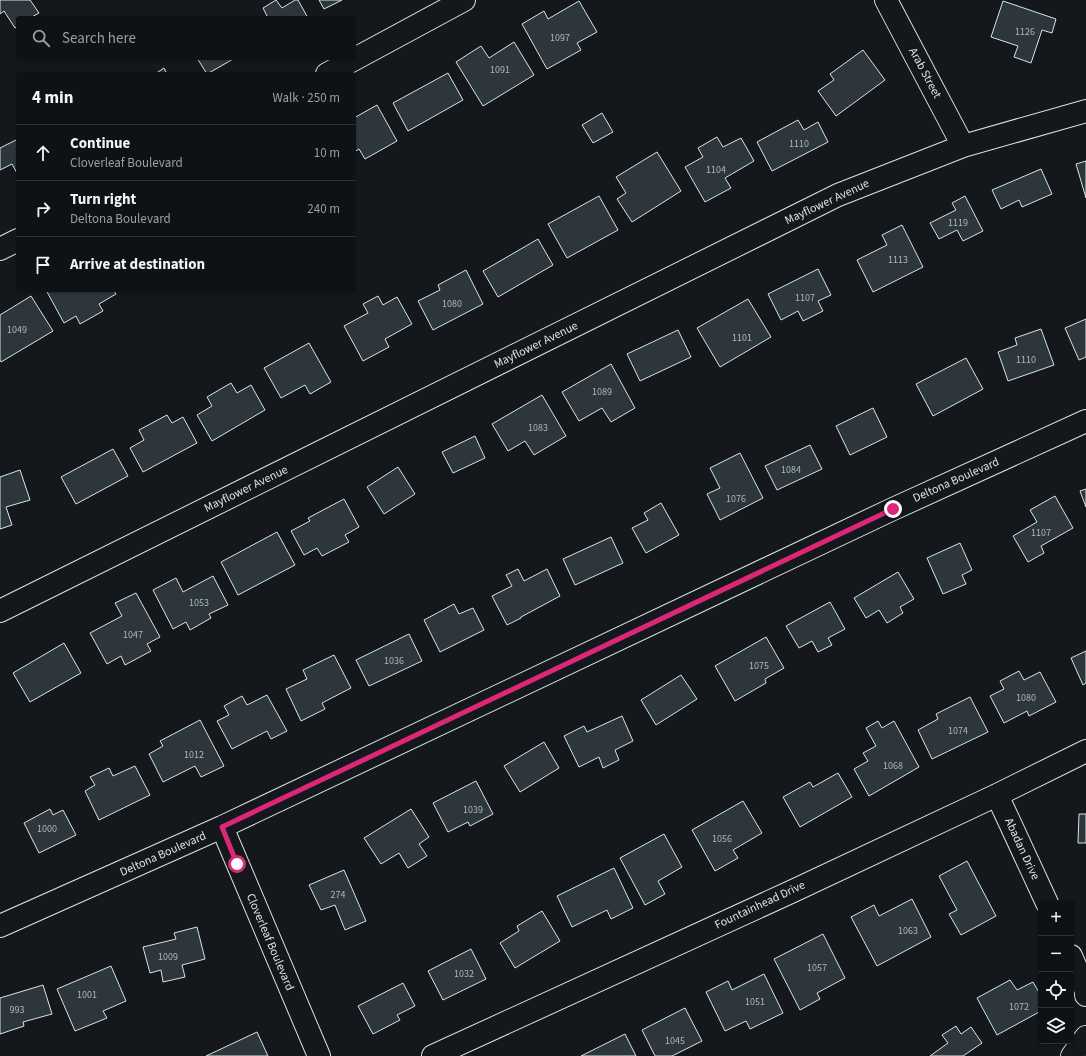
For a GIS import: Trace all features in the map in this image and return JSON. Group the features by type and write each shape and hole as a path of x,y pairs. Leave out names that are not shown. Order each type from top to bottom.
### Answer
{"street":[{"path":"356,58 464,0"},
{"name":"Arab Street","path":"886,0 963,146"},
{"path":"331,72 353,60"},
{"name":"Mayflower Avenue","path":"0,611 838,195 963,146 1086,111"},
{"path":"0,249 16,241"},
{"name":"Deltona Boulevard","path":"0,926 222,827 893,509 1086,421"},
{"name":"Fountainhead Drive","path":"432,1056 793,891 997,795 1086,750"},
{"name":"Abadan Drive","path":"997,795 1047,900"},
{"name":"Cloverleaf Boulevard","path":"222,827 319,1056"},
{"path":"1074,963 1086,991 1086,995"},
{"path":"1072,1056 1086,1037"}],"building":[{"path":"0,0 30,0 39,13 34,16 16,16 15,28 4,11 0,14"},
{"path":"276,0 282,8 295,0 298,0 307,16 267,16 263,8"},
{"path":"319,0 342,0 324,9"},
{"path":"579,1 597,32 577,43 581,50 547,69 522,24 544,11 548,19"},
{"path":"1003,1 1056,19 1052,33 1042,30 1031,63 1014,57 1018,46 991,37"},
{"path":"514,42 534,75 483,106 456,62 481,46 489,58"},
{"path":"863,50 885,80 836,116 818,91 834,80 830,74"},
{"path":"198,60 232,60 210,72 206,72"},
{"path":"164,68 166,72 158,72"},
{"path":"448,73 463,100 408,131 393,103"},
{"path":"377,105 397,141 365,159 359,149 356,151 356,117"},
{"path":"602,113 613,132 593,143 582,125"},
{"path":"798,120 804,130 818,122 828,142 772,171 757,142"},
{"path":"717,137 723,147 741,138 754,161 725,178 731,188 705,202 685,167 703,157 698,148"},
{"path":"16,140 16,171 12,164 0,170 0,148"},
{"path":"657,152 681,191 632,222 617,199 626,193 616,177"},
{"path":"1086,161 1086,198 1076,164"},
{"path":"1041,169 1052,194 1022,207 1019,200 1001,209 992,190"},
{"path":"599,196 618,230 567,258 548,224"},
{"path":"965,196 983,231 963,241 957,230 939,239 930,223 956,210 952,203"},
{"path":"902,225 923,267 873,292 857,260 887,245 882,235"},
{"path":"538,239 553,265 498,297 483,271"},
{"path":"818,269 831,295 818,301 823,311 803,321 798,311 781,320 768,294"},
{"path":"466,270 483,304 433,330 418,301 440,290 438,285"},
{"path":"47,292 114,292 116,294 99,304 103,311 80,324 76,316 64,323"},
{"path":"31,296 53,331 1,362 0,315"},
{"path":"378,296 383,305 397,297 412,324 385,339 389,347 363,361 344,326 368,313 363,304"},
{"path":"748,299 771,337 720,367 697,328"},
{"path":"1086,319 1086,357 1079,360 1065,328"},
{"path":"1041,329 1054,365 1008,381 998,352 1017,345 1015,338"},
{"path":"678,330 691,357 640,381 627,354"},
{"path":"309,343 331,382 310,394 305,385 281,398 264,368"},
{"path":"966,358 983,389 933,416 916,384"},
{"path":"611,364 635,408 611,422 602,408 579,421 562,392"},
{"path":"231,383 237,393 251,385 265,410 212,441 197,415 212,406 207,397"},
{"path":"542,395 566,436 534,455 525,441 508,451 492,424"},
{"path":"873,408 887,437 850,455 836,426"},
{"path":"167,415 172,423 183,417 197,443 143,472 130,448 144,440 139,430"},
{"path":"475,436 485,458 453,473 442,452"},
{"path":"810,445 822,469 777,490 765,466"},
{"path":"113,449 128,476 76,504 61,477"},
{"path":"740,453 763,498 720,520 707,494 720,488 710,468"},
{"path":"398,467 415,494 384,514 367,487"},
{"path":"20,470 30,500 6,507 12,525 0,529 0,477"},
{"path":"1086,489 1086,507 1080,491"},
{"path":"1055,496 1073,528 1041,546 1044,553 1028,562 1013,536 1037,522 1030,510"},
{"path":"344,499 359,527 345,535 349,542 322,556 317,548 304,555 291,531 310,521 308,518"},
{"path":"661,503 679,535 646,553 632,528 648,520 644,513"},
{"path":"277,532 295,565 238,595 221,562"},
{"path":"611,537 623,563 575,585 563,559"},
{"path":"960,543 972,570 962,575 966,584 943,594 927,558"},
{"path":"518,569 524,581 547,569 560,596 507,625 492,596 512,586 506,575"},
{"path":"898,572 914,599 900,607 903,613 887,623 879,610 866,618 854,598"},
{"path":"213,576 228,605 209,614 211,618 190,630 186,622 173,629 153,590 176,578 183,592"},
{"path":"136,593 160,637 147,644 151,651 125,665 121,656 107,664 90,633 122,616 115,603"},
{"path":"830,602 845,629 828,638 832,645 818,652 812,641 799,648 786,626"},
{"path":"454,604 459,614 473,608 484,630 440,652 424,620"},
{"path":"409,634 422,661 369,686 356,660"},
{"path":"766,637 784,668 765,679 766,683 735,701 715,666"},
{"path":"64,643 81,673 30,702 13,673"},
{"path":"1086,651 1086,683 1083,685 1071,658"},
{"path":"334,655 351,688 322,703 325,709 301,721 286,689 307,679 303,670"},
{"path":"1019,671 1024,680 1040,672 1056,702 1029,716 1027,711 1004,723 990,696 1004,689 1000,681"},
{"path":"681,675 697,699 656,725 641,700"},
{"path":"267,695 287,731 271,739 267,731 232,749 217,721 229,715 224,706 242,696 247,705"},
{"path":"970,697 988,732 932,759 918,730 938,719 936,714"},
{"path":"622,716 633,741 615,750 619,760 603,768 599,757 579,767 564,736 584,726 587,732"},
{"path":"200,720 224,766 201,777 195,766 163,782 149,754 163,746 160,741"},
{"path":"878,721 882,728 894,721 919,767 869,796 854,769 868,761 863,753 876,746 866,728"},
{"path":"544,742 559,768 520,792 504,766"},
{"path":"135,766 150,795 99,820 85,791 95,785 90,777 109,768 113,776"},
{"path":"838,773 852,797 800,827 783,797 810,782 813,787"},
{"path":"476,781 493,814 470,826 468,822 448,832 433,803"},
{"path":"743,801 762,833 733,850 738,858 715,871 692,830"},
{"path":"50,809 53,815 63,810 76,835 39,853 24,823"},
{"path":"411,809 429,837 419,844 427,856 408,868 399,853 381,864 364,838"},
{"path":"1079,814 1086,814 1086,843 1078,843"},
{"path":"664,834 682,867 658,881 665,894 645,905 620,858"},
{"path":"967,861 996,916 961,935 949,914 957,910 939,876"},
{"path":"614,868 633,908 611,919 607,910 572,927 557,896"},
{"path":"344,870 366,921 345,930 335,905 321,910 309,885"},
{"path":"912,899 931,937 877,966 851,917 874,905 879,916"},
{"path":"542,911 560,941 515,968 500,943 519,931 517,926"},
{"path":"197,927 205,959 182,965 185,977 163,982 161,970 150,973 143,947 176,939 174,933"},
{"path":"823,934 845,978 817,993 820,999 800,1010 774,959"},
{"path":"471,949 486,979 443,1000 428,971"},
{"path":"111,966 126,1001 103,1011 107,1018 75,1031 57,989"},
{"path":"764,974 783,1013 750,1029 746,1021 725,1031 706,992 728,981 732,990"},
{"path":"1010,980 1017,990 1033,982 1038,991 1038,1013 997,1035 977,998"},
{"path":"403,983 415,1006 397,1015 400,1020 373,1034 358,1006"},
{"path":"43,985 52,1014 23,1022 24,1026 0,1034 0,998"},
{"path":"685,1008 702,1041 672,1056 655,1056 642,1030"},
{"path":"956,1026 961,1034 971,1027 982,1043 963,1056 930,1056 948,1043 942,1035"},
{"path":"257,1032 268,1056 206,1056"},
{"path":"625,1034 636,1056 581,1056"}],"route":[{"path":"237,864 222,827 893,509"}]}
